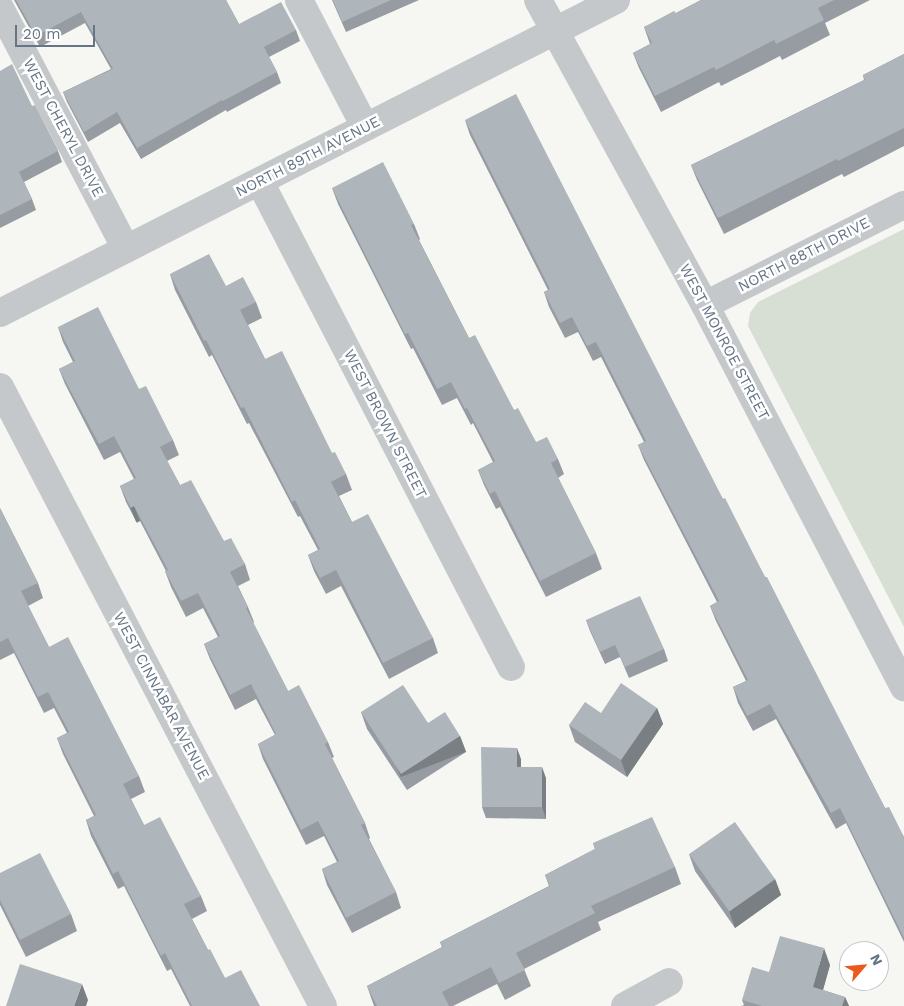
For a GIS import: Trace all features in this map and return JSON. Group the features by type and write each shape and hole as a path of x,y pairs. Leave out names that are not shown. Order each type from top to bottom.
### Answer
{"street":[{"path":"299,0 365,127"},
{"name":"WEST MONROE STREET","path":"538,0 705,305 904,687"},
{"name":"NORTH 89TH AVENUE","path":"0,313 616,0"},
{"name":"WEST CHERYL DRIVE","path":"0,8 126,249"},
{"name":"WEST BROWN STREET","path":"260,182 511,667"},
{"name":"NORTH 88TH DRIVE","path":"705,305 904,205"},
{"name":"WEST CINNABAR AVENUE","path":"0,386 323,1006"},
{"path":"625,1006 669,982"}],"shaded area":[{"path":"904,229 904,627 748,326 750,313 758,302"}],"building":[{"path":"16,0 226,0 239,24 281,2 296,30 264,47 277,72 222,100 137,148 117,112 84,132 63,92 113,69 81,12 36,36"},
{"path":"333,0 391,0 342,22"},
{"path":"701,0 834,0 818,8 824,20 776,44 774,40 716,70 714,67 655,96 633,53 652,43 644,27 674,11 676,13"},
{"path":"904,54 904,128 718,218 691,165 865,80 863,75"},
{"path":"12,64 32,106 35,105 58,151 19,172 32,199 0,215 0,71"},
{"path":"516,94 723,499 725,498 765,577 767,577 885,808 889,807 904,837 904,938 840,808 831,813 770,704 747,716 733,687 748,680 710,606 719,601 638,445 646,441 596,342 587,346 572,317 560,323 544,292 550,289 465,120"},
{"path":"383,162 414,224 411,225 469,338 475,335 514,410 518,408 536,442 547,437 558,459 551,463 596,553 540,581 495,491 490,494 478,470 495,461 467,408 465,409 451,382 437,389 408,333 405,334 332,188"},
{"path":"209,254 226,286 243,277 256,302 240,310 265,359 282,351 332,453 335,452 346,474 331,482 352,522 368,514 433,638 383,663 336,570 320,578 308,555 320,549 295,500 292,502 244,407 241,408 206,340 204,341 170,274"},
{"path":"98,307 139,389 146,386 173,440 160,447 180,485 191,480 224,541 231,538 245,564 230,572 248,607 246,608 288,691 299,685 328,742 325,744 365,823 361,825 396,892 346,918 322,869 339,861 318,821 301,830 258,744 276,734 251,684 230,695 204,644 220,636 198,593 181,601 165,571 168,570 134,506 131,508 120,486 136,478 114,436 99,444 59,369 75,361 58,327"},
{"path":"0,508 38,583 21,591 49,647 68,637 139,776 123,784 144,825 160,817 201,896 184,904 225,978 241,970 260,1006 192,1006 165,953 161,956 118,871 113,874 86,820 96,815 57,738 69,732 48,692 38,697 8,638 0,642"},
{"path":"640,596 664,649 625,667 615,645 600,652 586,620"},
{"path":"621,683 657,708 621,760 569,725 585,702 601,713"},
{"path":"403,685 428,723 445,712 460,736 401,774 361,712"},
{"path":"481,747 517,748 517,767 542,767 542,807 482,807"},
{"path":"652,817 675,867 591,906 595,913 516,953 525,970 499,983 491,967 442,992 449,1006 377,1006 367,986 443,947 440,942 550,886 545,875 595,849 593,843"},
{"path":"735,822 775,879 729,911 689,854"},
{"path":"40,853 71,914 20,940 0,900 0,873"},
{"path":"780,936 824,948 813,987 845,997 842,1006 762,1006 742,1000 752,967 769,972"},
{"path":"20,964 82,984 74,1006 6,1006"}]}
